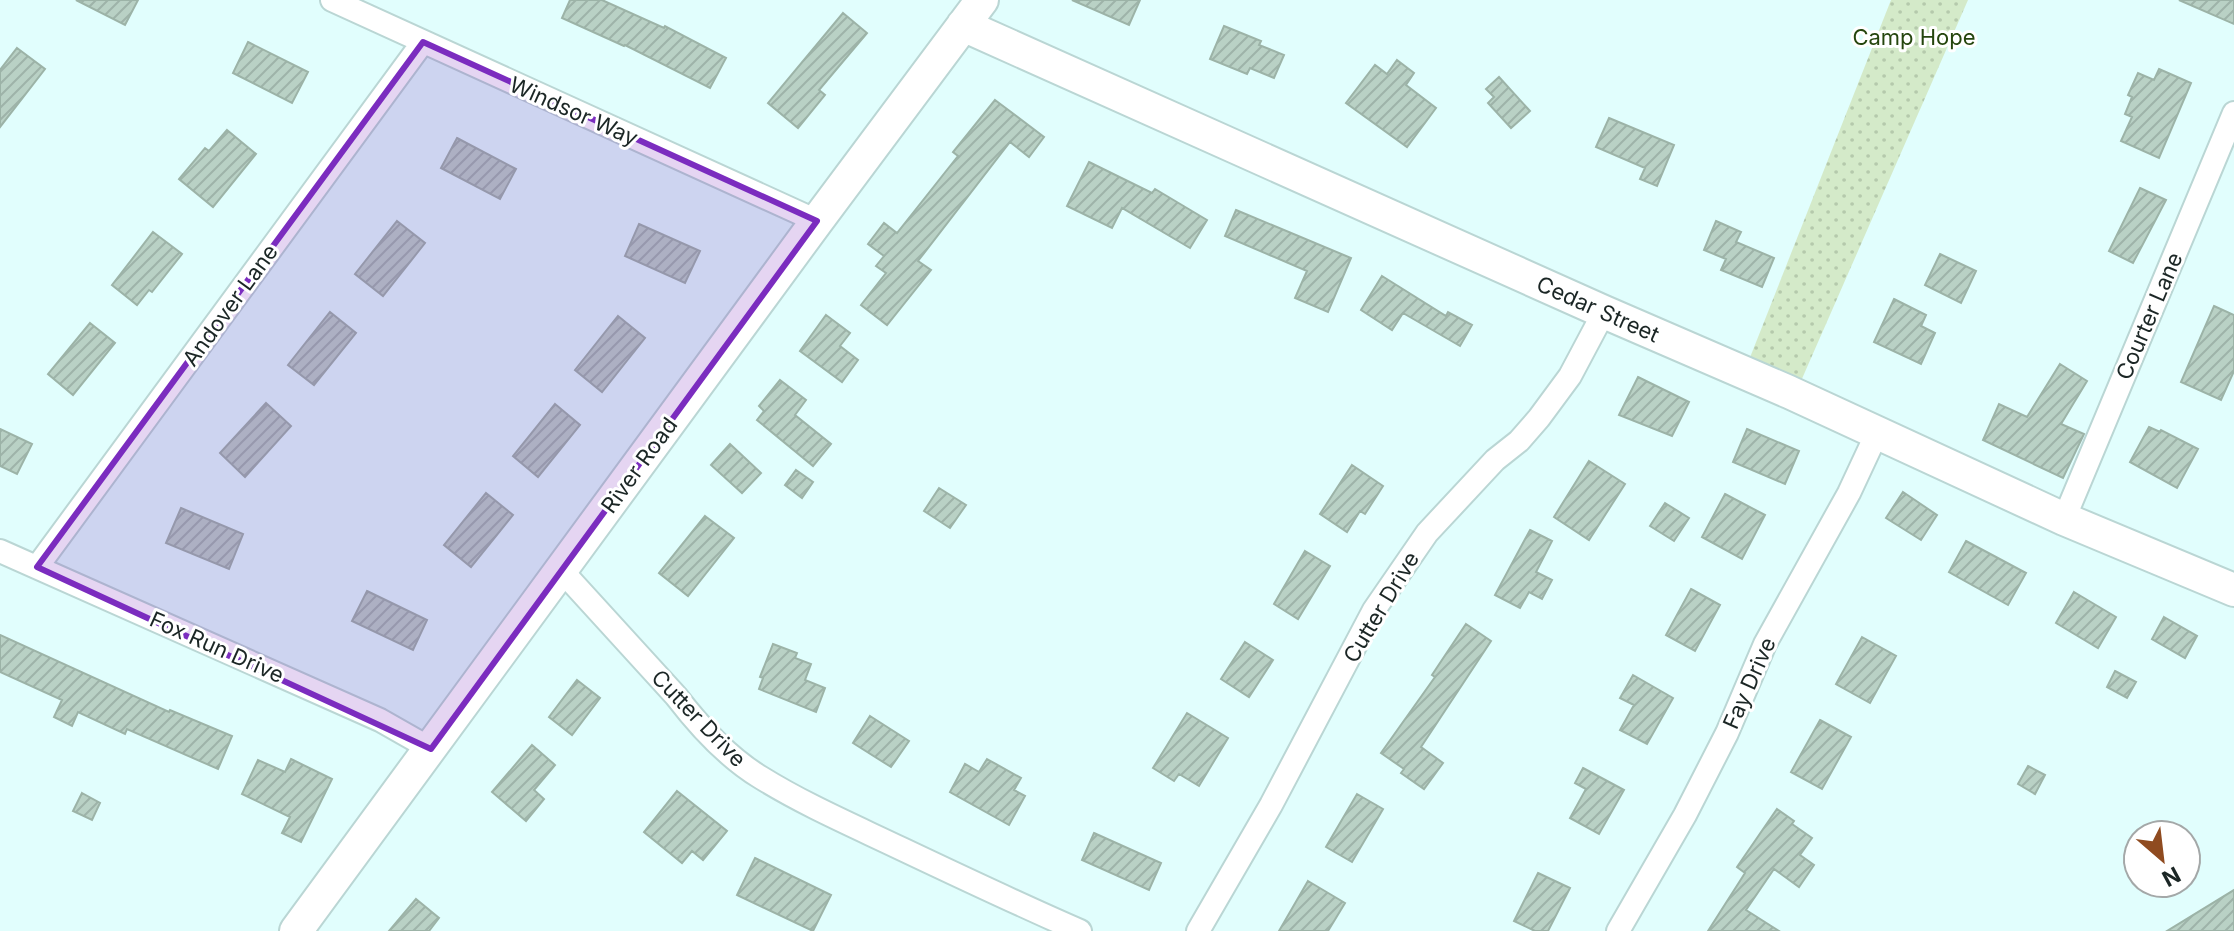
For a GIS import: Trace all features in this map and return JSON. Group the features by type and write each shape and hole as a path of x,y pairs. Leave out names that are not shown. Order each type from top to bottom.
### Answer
{"street":[{"name":"Windsor Way","path":"332,0 817,221"},
{"name":"River Road","path":"296,931 982,0"},
{"name":"Cedar Street","path":"963,25 2064,519 2234,590"},
{"name":"Andover Lane","path":"37,567 423,42"},
{"name":"Courter Lane","path":"2064,519 2234,113"},
{"name":"Cutter Drive","path":"1198,931 1271,805 1374,610 1427,533 1539,418 1570,376 1604,312"},
{"name":"Fay Drive","path":"1618,931 1685,815 1727,733 1765,644 1849,493 1877,433"},
{"name":"Fox Run Drive","path":"0,551 380,720 431,749"},
{"name":"Cutter Drive","path":"562,571 690,714 722,747 757,776 819,809 1080,931"}],"highlighted area":[{"path":"423,42 817,221 431,749 37,567"}],"green space":[{"name":"Camp Hope","path":"1891,0 1968,0 1801,381 1749,360"}],"building":[{"path":"76,0 138,0 125,25"},
{"path":"570,0 602,0 665,26 726,58 710,88 625,45 562,18"},
{"path":"1072,0 1140,0 1129,25"},
{"path":"2179,0 2234,0 2234,24"},
{"path":"843,13 867,33 819,90 825,95 798,128 768,103"},
{"path":"1224,26 1261,41 1259,45 1284,55 1274,78 1250,68 1247,74 1210,59"},
{"path":"248,42 308,72 292,103 233,73"},
{"path":"17,48 45,69 0,127 0,70"},
{"path":"1397,60 1414,73 1406,85 1436,108 1407,147 1346,103 1375,65 1387,74"},
{"path":"2159,69 2191,83 2159,158 2121,141 2132,117 2125,114 2132,97 2128,95 2138,73 2154,80"},
{"path":"1499,77 1530,111 1511,128 1488,103 1494,97 1486,89"},
{"path":"995,100 1044,137 1029,157 1010,142 918,261 931,270 887,325 861,305 886,273 876,266 884,256 868,244 884,223 897,233 958,156 953,152"},
{"path":"1609,118 1674,145 1657,186 1640,179 1645,168 1596,147"},
{"path":"227,130 256,154 213,207 179,179 205,148 209,151"},
{"path":"457,138 516,169 500,199 441,168"},
{"path":"1089,162 1152,193 1155,189 1207,220 1190,248 1122,208 1112,228 1067,206"},
{"path":"2140,188 2166,200 2133,263 2109,251"},
{"path":"1236,210 1351,258 1328,312 1295,298 1307,271 1225,236"},
{"path":"397,221 425,243 383,296 355,274"},
{"path":"1716,221 1741,232 1736,242 1774,258 1762,287 1721,270 1726,259 1704,250"},
{"path":"639,224 700,251 685,283 625,256"},
{"path":"153,232 182,254 152,292 149,290 137,305 112,285"},
{"path":"1940,254 1976,271 1961,303 1925,285"},
{"path":"1382,276 1446,316 1448,312 1472,325 1460,346 1403,313 1392,330 1361,310"},
{"path":"1894,299 1926,315 1921,326 1935,333 1921,364 1874,342"},
{"path":"2214,306 2234,315 2234,371 2221,400 2181,382"},
{"path":"330,312 356,333 314,385 288,365"},
{"path":"826,315 850,333 840,346 858,360 842,382 800,351"},
{"path":"618,316 645,338 602,392 575,370"},
{"path":"90,323 115,343 73,395 48,374"},
{"path":"2060,364 2087,381 2061,424 2084,434 2063,478 1983,440 1999,404 2027,417"},
{"path":"1638,377 1689,402 1672,436 1619,415"},
{"path":"780,380 806,400 795,415 831,444 813,466 757,420 764,411 759,406"},
{"path":"266,403 291,426 245,477 220,453"},
{"path":"555,404 580,425 538,477 513,456"},
{"path":"2149,427 2198,449 2177,488 2130,462"},
{"path":"0,429 32,444 17,474 0,466"},
{"path":"1747,429 1799,451 1785,484 1733,462"},
{"path":"730,444 761,473 742,493 711,465"},
{"path":"1589,461 1625,484 1589,540 1554,517"},
{"path":"1352,465 1383,486 1365,514 1360,511 1347,532 1320,514"},
{"path":"796,470 813,482 802,498 785,485"},
{"path":"939,488 966,505 950,528 924,511"},
{"path":"1903,492 1937,515 1921,540 1886,518"},
{"path":"486,493 513,515 471,567 444,545"},
{"path":"1725,494 1765,515 1742,559 1702,537"},
{"path":"1665,503 1689,518 1674,541 1650,526"},
{"path":"181,508 243,534 229,569 166,543"},
{"path":"705,516 734,538 688,596 659,573"},
{"path":"1530,530 1552,541 1536,572 1552,580 1542,599 1529,592 1520,608 1495,595"},
{"path":"1966,541 2026,573 2008,605 1949,572"},
{"path":"1305,551 1330,566 1298,619 1274,604"},
{"path":"1691,589 1720,605 1695,651 1666,635"},
{"path":"367,591 427,620 413,650 352,621"},
{"path":"2074,592 2116,617 2098,648 2056,623"},
{"path":"2164,617 2197,636 2185,658 2152,639"},
{"path":"1466,624 1491,641 1421,747 1443,763 1424,789 1401,773 1404,769 1381,753 1435,677 1432,675"},
{"path":"0,635 169,712 232,736 218,769 127,729 125,734 78,712 72,726 54,717 62,700 0,672"},
{"path":"1862,637 1896,656 1870,703 1836,684"},
{"path":"1245,642 1273,660 1249,697 1221,679"},
{"path":"773,644 797,653 795,658 811,664 805,680 825,688 816,712 759,689 763,678 760,677"},
{"path":"2115,671 2136,682 2127,698 2107,687"},
{"path":"1633,675 1673,698 1647,744 1620,730 1634,705 1620,698"},
{"path":"577,680 600,698 572,735 549,717"},
{"path":"1187,713 1228,738 1199,786 1179,774 1174,781 1153,768"},
{"path":"870,716 909,741 891,767 853,743"},
{"path":"1820,720 1851,737 1822,789 1791,772"},
{"path":"532,745 555,765 534,790 544,799 526,821 492,792"},
{"path":"291,759 332,779 301,842 282,833 290,817 242,794 258,760 285,772"},
{"path":"987,759 1021,778 1014,790 1025,796 1009,825 950,792 965,764 979,772"},
{"path":"2028,766 2045,775 2035,794 2018,784"},
{"path":"1583,768 1624,790 1599,834 1570,818 1586,789 1575,783"},
{"path":"677,791 727,831 703,860 692,851 682,863 644,832"},
{"path":"82,793 100,803 92,820 73,811"},
{"path":"1357,794 1383,809 1352,862 1326,847"},
{"path":"1777,809 1812,838 1800,855 1814,865 1799,887 1774,869 1746,910 1779,931 1708,931 1745,873 1737,867"},
{"path":"1094,833 1161,863 1149,890 1082,860"},
{"path":"755,858 831,895 813,931 737,895"},
{"path":"1538,873 1570,888 1548,931 1535,931 1514,921"},
{"path":"1308,881 1345,903 1328,931 1279,931"},
{"path":"2234,890 2234,931 2167,931"},
{"path":"416,899 439,918 429,931 389,931"}]}
